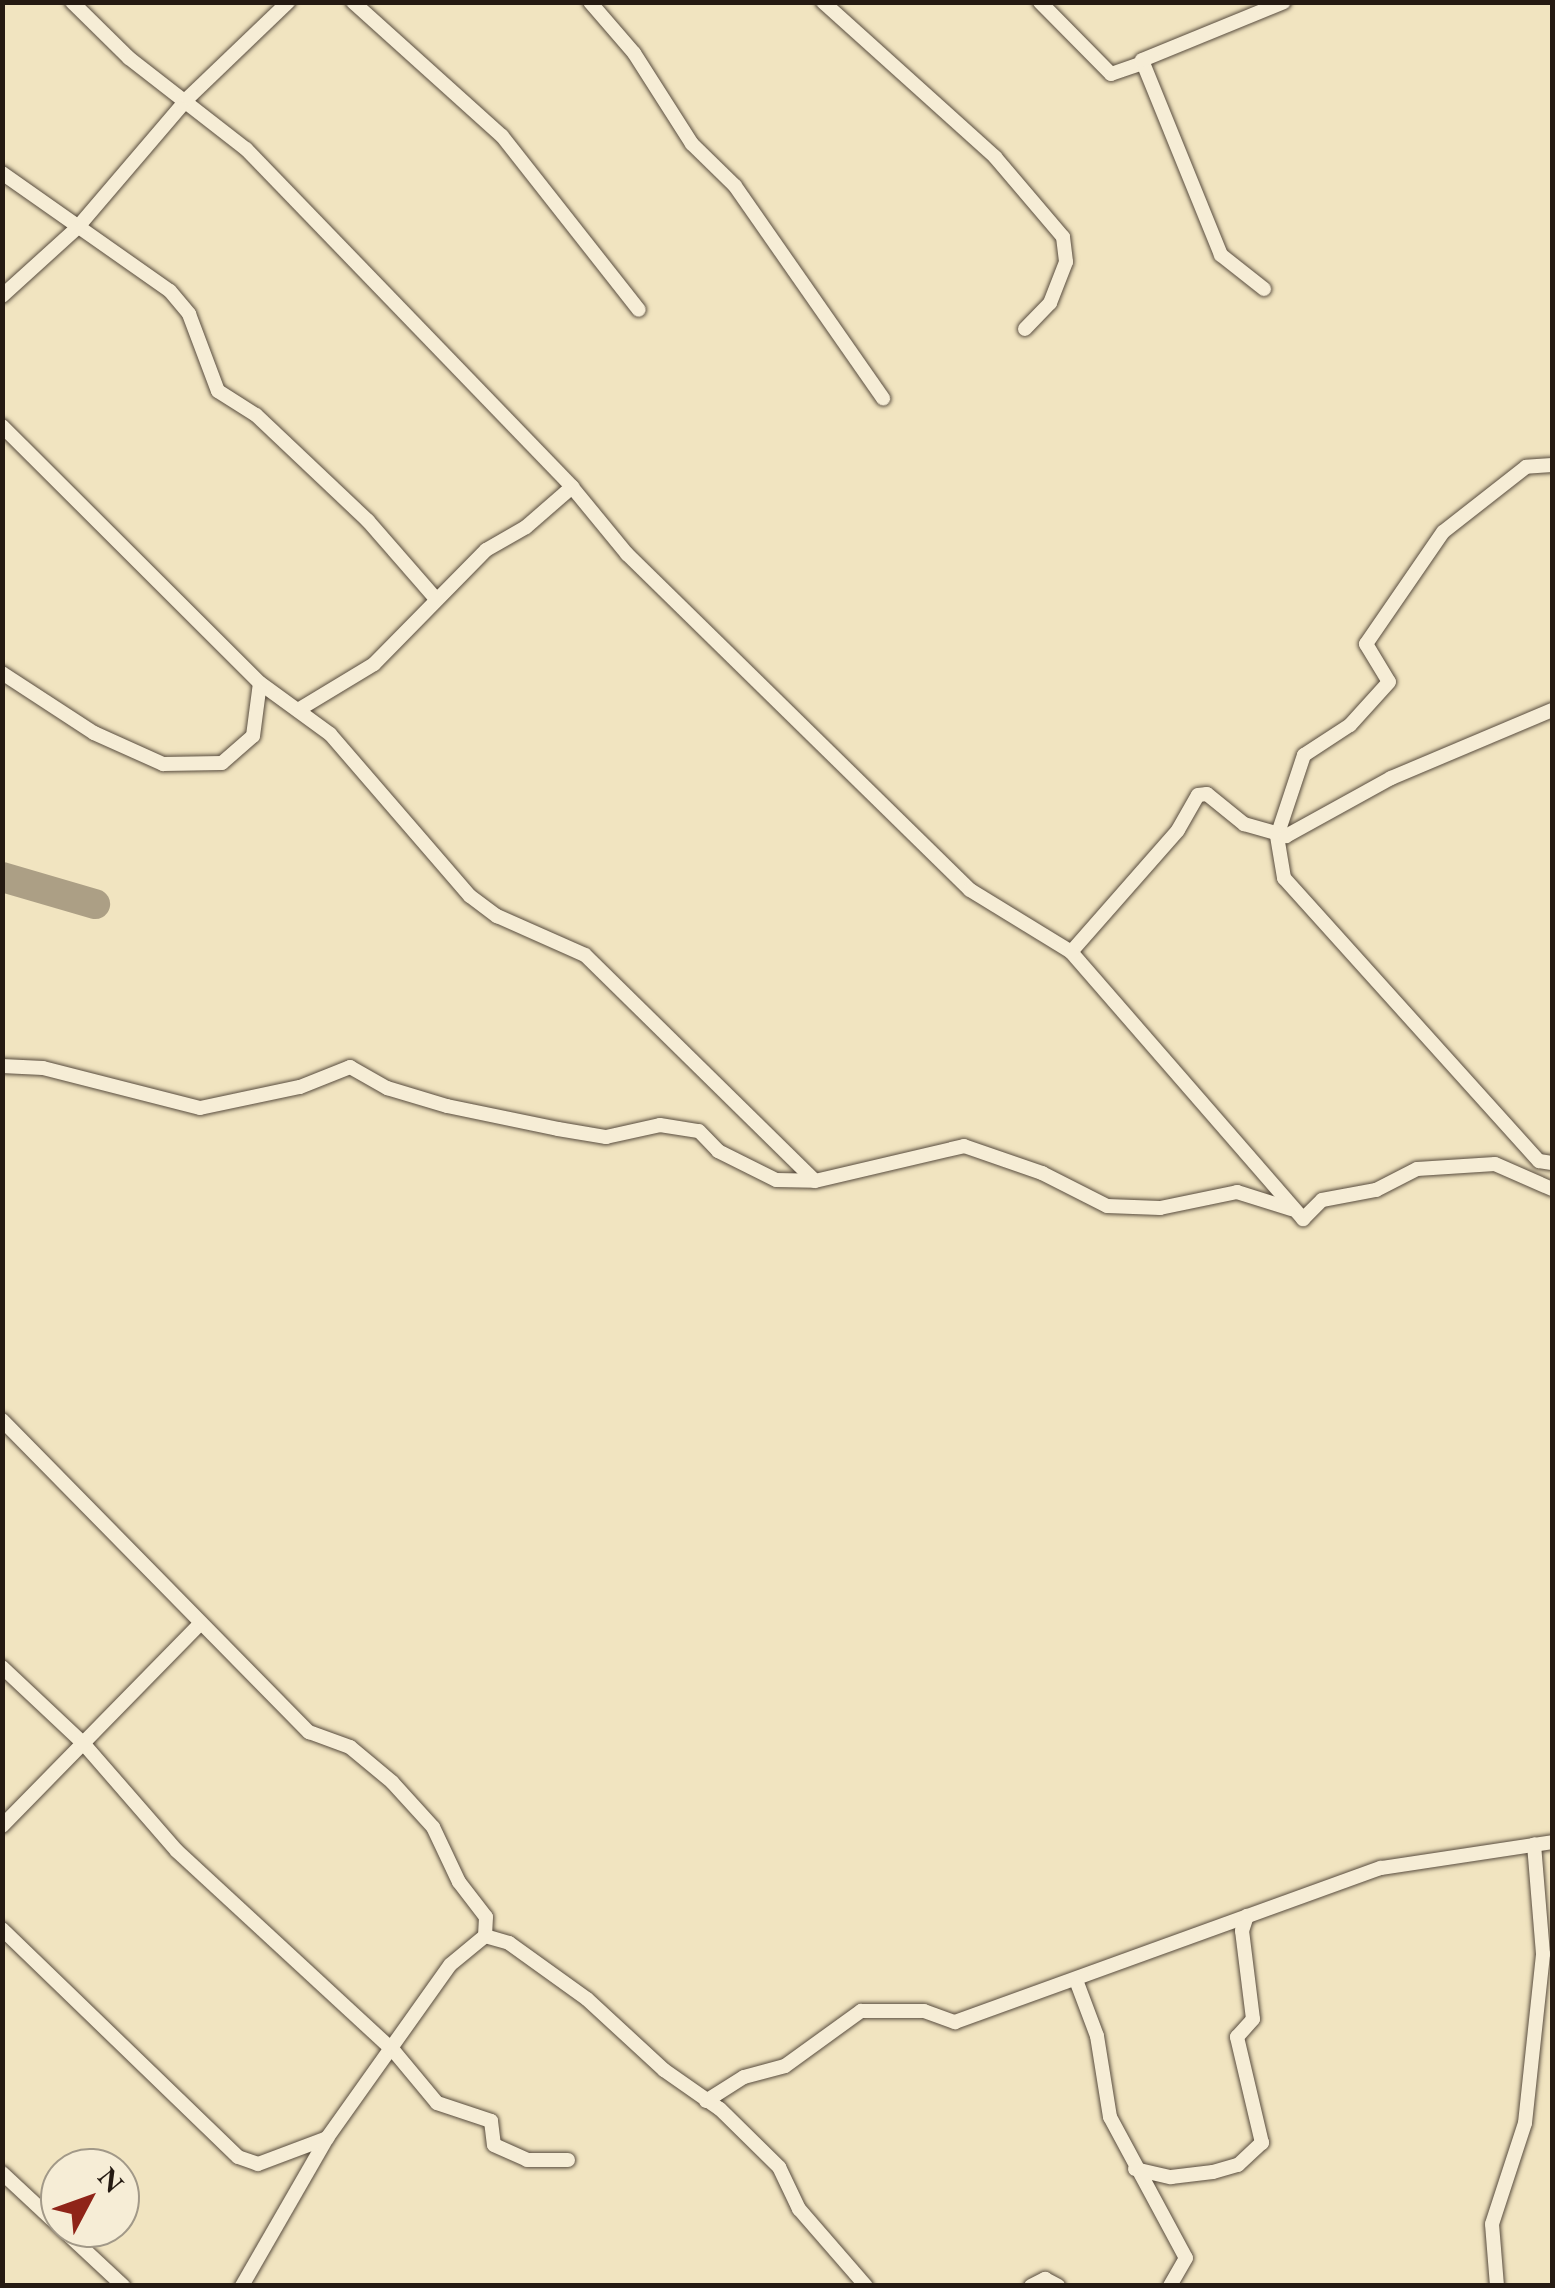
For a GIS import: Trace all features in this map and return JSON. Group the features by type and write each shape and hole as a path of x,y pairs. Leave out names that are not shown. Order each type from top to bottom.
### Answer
{"street":[{"path":"72,2 129,58 188,98 246,149 572,487 627,554 970,890 1071,952 1303,1219"},
{"path":"2,296 77,228 188,98 288,2"},
{"path":"352,2 502,136 639,310"},
{"path":"590,2 634,53 692,144 735,186 883,398"},
{"path":"824,2 995,156 1063,237 1066,262 1050,303 1025,329"},
{"path":"1040,2 1111,74 1144,64 1284,2"},
{"path":"1144,64 1221,255 1264,289"},
{"path":"2,173 170,291 189,314 218,391 256,415 326,480 436,599"},
{"path":"2,426 260,683 330,734 470,896 496,916 586,955 815,1181"},
{"path":"1552,464 1526,467 1491,488 1432,546 1366,644 1389,682 1350,725 1304,755 1276,836 1284,878 1539,1161 1552,1163"},
{"path":"298,710 374,664 486,550 526,527 572,487"},
{"path":"2,672 94,733 163,764 222,763 253,736 260,683"},
{"path":"1071,952 1178,830 1198,795 1276,836 1304,831 1356,794 1552,710"},
{"path":"2,1066 43,1068 200,1108 300,1087 350,1067 387,1088 447,1106 558,1129 606,1137 660,1125 699,1131 718,1151 755,1172 815,1181 964,1146 1042,1173 1108,1206 1160,1208 1237,1192 1263,1204 1284,1204 1303,1219"},
{"path":"1303,1219 1322,1200 1376,1190 1417,1169 1496,1164 1552,1189"},
{"path":"2,1420 310,1732 363,1755 423,1816 486,1917 485,1936 450,1966 327,2138 242,2286"},
{"path":"2,1826 201,1623"},
{"path":"2,1667 83,1742 164,1838 393,2050 437,2103 491,2121 494,2145 527,2160 568,2160"},
{"path":"706,2101 744,2077 785,2066 860,2011 911,2009 955,2022 1381,1868 1552,1842"},
{"path":"1497,2286 1492,2224 1525,2122 1543,1954 1534,1844"},
{"path":"1135,2169 1171,2177 1213,2172 1238,2165 1262,2143 1236,2038 1252,2020 1242,1932 1247,1916"},
{"path":"2,1929 238,2157 258,2164 327,2138"},
{"path":"485,1936 509,1943 586,1999 779,2167 800,2210 866,2286"},
{"path":"1076,1980 1097,2036 1110,2117 1186,2258 1170,2286"},
{"path":"2,2173 122,2286"},
{"path":"1031,2286 1045,2280 1058,2286"}],"waterway":[{"path":"2,877 95,904"}]}
